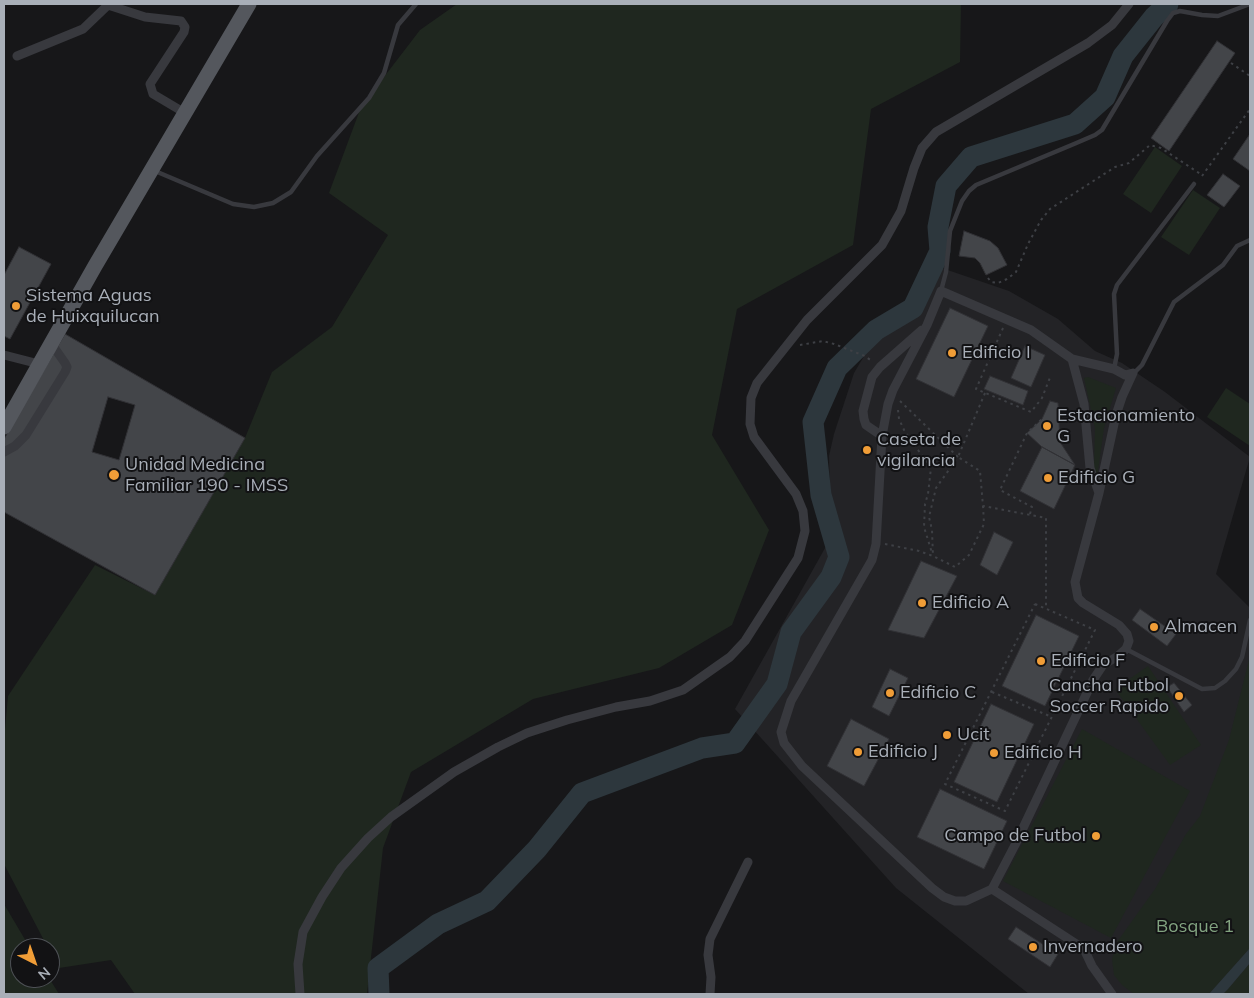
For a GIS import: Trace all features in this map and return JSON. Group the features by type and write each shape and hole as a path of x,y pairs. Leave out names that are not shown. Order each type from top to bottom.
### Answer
{"main road":[{"path":"4,427 151,170 249,4"}],"street":[{"path":"17,56 83,29 108,4 145,17 182,21 185,27 184,32 150,84 153,94 185,112"},
{"path":"300,994 298,964 303,932 322,897 341,868 368,838 391,817 454,772 498,747 527,733 567,720 650,701 682,690 730,657 745,642 798,558 805,531 803,511 796,494 754,437 750,424 751,398 757,383 786,349 807,320 882,245 901,211 922,148 936,132 1088,43 1112,25 1129,4"},
{"path":"941,291 1031,330 1072,358 1114,369 1125,374 1133,373 1116,415 1099,493 1075,582 1078,598 1119,625 1130,640 1126,649 1103,665 1093,680 1015,845 992,889 966,901 956,901 944,897 932,888 802,766 784,743 781,732 791,701 868,568 876,544 882,436 888,404 893,390 927,325 941,291"},
{"path":"882,436 866,424 864,418 863,411 872,377 880,367 927,325"},
{"path":"4,452 15,446 26,435 65,372 65,363 51,343"},
{"path":"4,355 39,364"},
{"path":"1072,358 1084,404 1090,468 1099,493"},
{"path":"710,994 711,977 708,955 710,939 748,862"},
{"path":"992,889 1084,949 1092,966 1112,994"}],"lane":[{"path":"151,170 233,204 254,207 273,203 290,192 316,156 368,98 384,73 398,25 416,4"},
{"path":"941,291 946,272 950,232 962,201 969,191 976,186 1081,141 1102,130 1173,13 1180,11 1218,16 1250,4"},
{"path":"1114,369 1117,354 1114,294 1117,285 1194,184"},
{"path":"1133,373 1142,364 1174,302 1223,264 1237,246 1250,240"},
{"path":"1126,649 1202,689 1215,688 1231,675 1242,657 1250,620"}],"path":[{"path":"1231,63 1250,76"},
{"path":"1194,184 1250,109"},
{"path":"988,278 991,282 998,283 1016,272 1041,220 1050,210 1116,167 1129,164 1150,145 1161,148 1202,175"},
{"path":"1004,327 976,388 1031,412 1042,398 1051,375"},
{"path":"786,349 816,341 834,344 865,356"},
{"path":"876,544 888,544 933,556 955,567 969,555 984,524 980,472 958,457 900,401 893,390"},
{"path":"893,390 905,432 931,468 925,504 924,527 933,556"},
{"path":"933,556 932,530 929,517 936,488 958,457 985,393"},
{"path":"1030,514 1032,506 1000,490 1027,433 1042,419"},
{"path":"984,506 1046,518 1046,608"},
{"path":"1035,604 1095,630 1005,811 945,784 991,692 1035,604"},
{"path":"991,692 1052,718"}],"shaded area":[{"path":"933,265 1009,291 1058,319 1095,351 1122,363 1165,392 1250,457 1216,574 1250,608 1250,994 1029,994 896,888 735,709 839,523 830,493 829,456 834,434 854,373 876,336 913,308"},
{"path":"1250,948 1250,963 1228,989 1223,994 1209,994"}],"green space":[{"path":"457,4 961,4 960,62 871,109 853,245 737,309 712,435 769,530 732,625 659,668 533,699 411,772 383,848 367,994 135,994 111,960 60,968 60,938 43,938 4,864 4,740 8,696 95,565 155,595 245,438 272,372 332,327 388,235 329,193 361,107 420,30"},
{"path":"1155,147 1182,166 1151,213 1123,194"},
{"path":"1193,190 1220,208 1189,255 1161,237"},
{"path":"1088,377 1116,388 1104,428 1097,478 1094,467 1095,428 1084,378"},
{"path":"1226,388 1250,404 1250,446 1207,417"},
{"name":"Bosque 1","path":"1250,656 1250,948 1209,994 1134,994 1122,985 1114,975 1112,959 1117,942 1155,889 1186,834 1200,816 1229,740"},
{"path":"1148,666 1201,745 1170,765 1115,689"},
{"name":"Campo de Futbol","path":"1082,729 1190,791 1111,938 1003,881"},
{"path":"4,904 24,938 10,938 10,988 55,988 59,994 4,994"},
{"name":"Bosque 1","path":"1250,963 1250,994 1223,994 1228,989"}],"building":[{"path":"1217,41 1235,53 1169,151 1151,138"},
{"path":"1250,134 1250,171 1233,159"},
{"path":"1223,174 1240,186 1224,207 1207,195"},
{"path":"964,231 990,241 998,248 1007,265 986,275 975,258 959,256"},
{"name":"Sistema Aguas de Huixquilucan","path":"19,247 51,264 10,339 4,336 4,275"},
{"name":"Edificio I","path":"950,308 988,326 954,397 916,379"},
{"name":"Unidad Medicina Familiar 190 - IMSS","path":"65,334 245,438 155,595 4,512 4,439"},
{"path":"1025,346 1045,355 1031,387 1011,378"},
{"path":"990,376 1028,391 1023,405 984,389"},
{"path":"108,397 135,405 119,460 92,452"},
{"name":"Estacionamiento G","path":"1050,401 1058,403 1060,442 1075,465 1042,447 1027,433 1042,419"},
{"name":"Edificio G","path":"1042,447 1075,465 1054,509 1020,491"},
{"path":"994,532 1013,542 997,575 980,565"},
{"name":"Edificio A","path":"921,561 957,576 924,638 888,630"},
{"name":"Almacen","path":"1140,609 1176,634 1167,646 1132,620"},
{"name":"Edificio F","path":"1036,615 1079,636 1045,706 1002,686"},
{"name":"Edificio C","path":"890,669 908,678 889,716 872,707"},
{"name":"Cancha Futbol Soccer Rapido","path":"1174,683 1192,705 1184,712 1167,687"},
{"name":"Edificio H","path":"991,704 1034,724 997,802 954,782"},
{"name":"Edificio J","path":"851,719 889,739 864,786 827,766"},
{"path":"940,789 1007,821 984,869 917,837"},
{"name":"Invernadero","path":"1016,927 1058,954 1050,967 1008,939"}],"waterway":[{"path":"379,994 378,968 438,924 487,901 537,849 582,793 702,748 735,743 777,684 791,632 831,577 839,557 821,495 813,422 837,368 876,330 913,308 940,251 938,227 946,186 971,157 1075,124 1105,97 1123,56 1154,17 1168,4"}],"place":[{"name":"Sistema Aguas de Huixquilucan","path":"16,306"},
{"name":"Edificio I","path":"952,353"},
{"name":"Estacionamiento G","path":"1047,426"},
{"name":"Caseta de vigilancia","path":"867,450"},
{"name":"Unidad Medicina Familiar 190 - IMSS","path":"114,475"},
{"name":"Edificio G","path":"1048,478"},
{"name":"Edificio A","path":"922,603"},
{"name":"Almacen","path":"1154,627"},
{"name":"Edificio F","path":"1041,661"},
{"name":"Edificio C","path":"890,693"},
{"name":"Cancha Futbol Soccer Rapido","path":"1179,696"},
{"name":"Ucit","path":"947,735"},
{"name":"Edificio J","path":"858,752"},
{"name":"Edificio H","path":"994,753"},
{"name":"Campo de Futbol","path":"1096,836"},
{"name":"Invernadero","path":"1033,947"}]}
